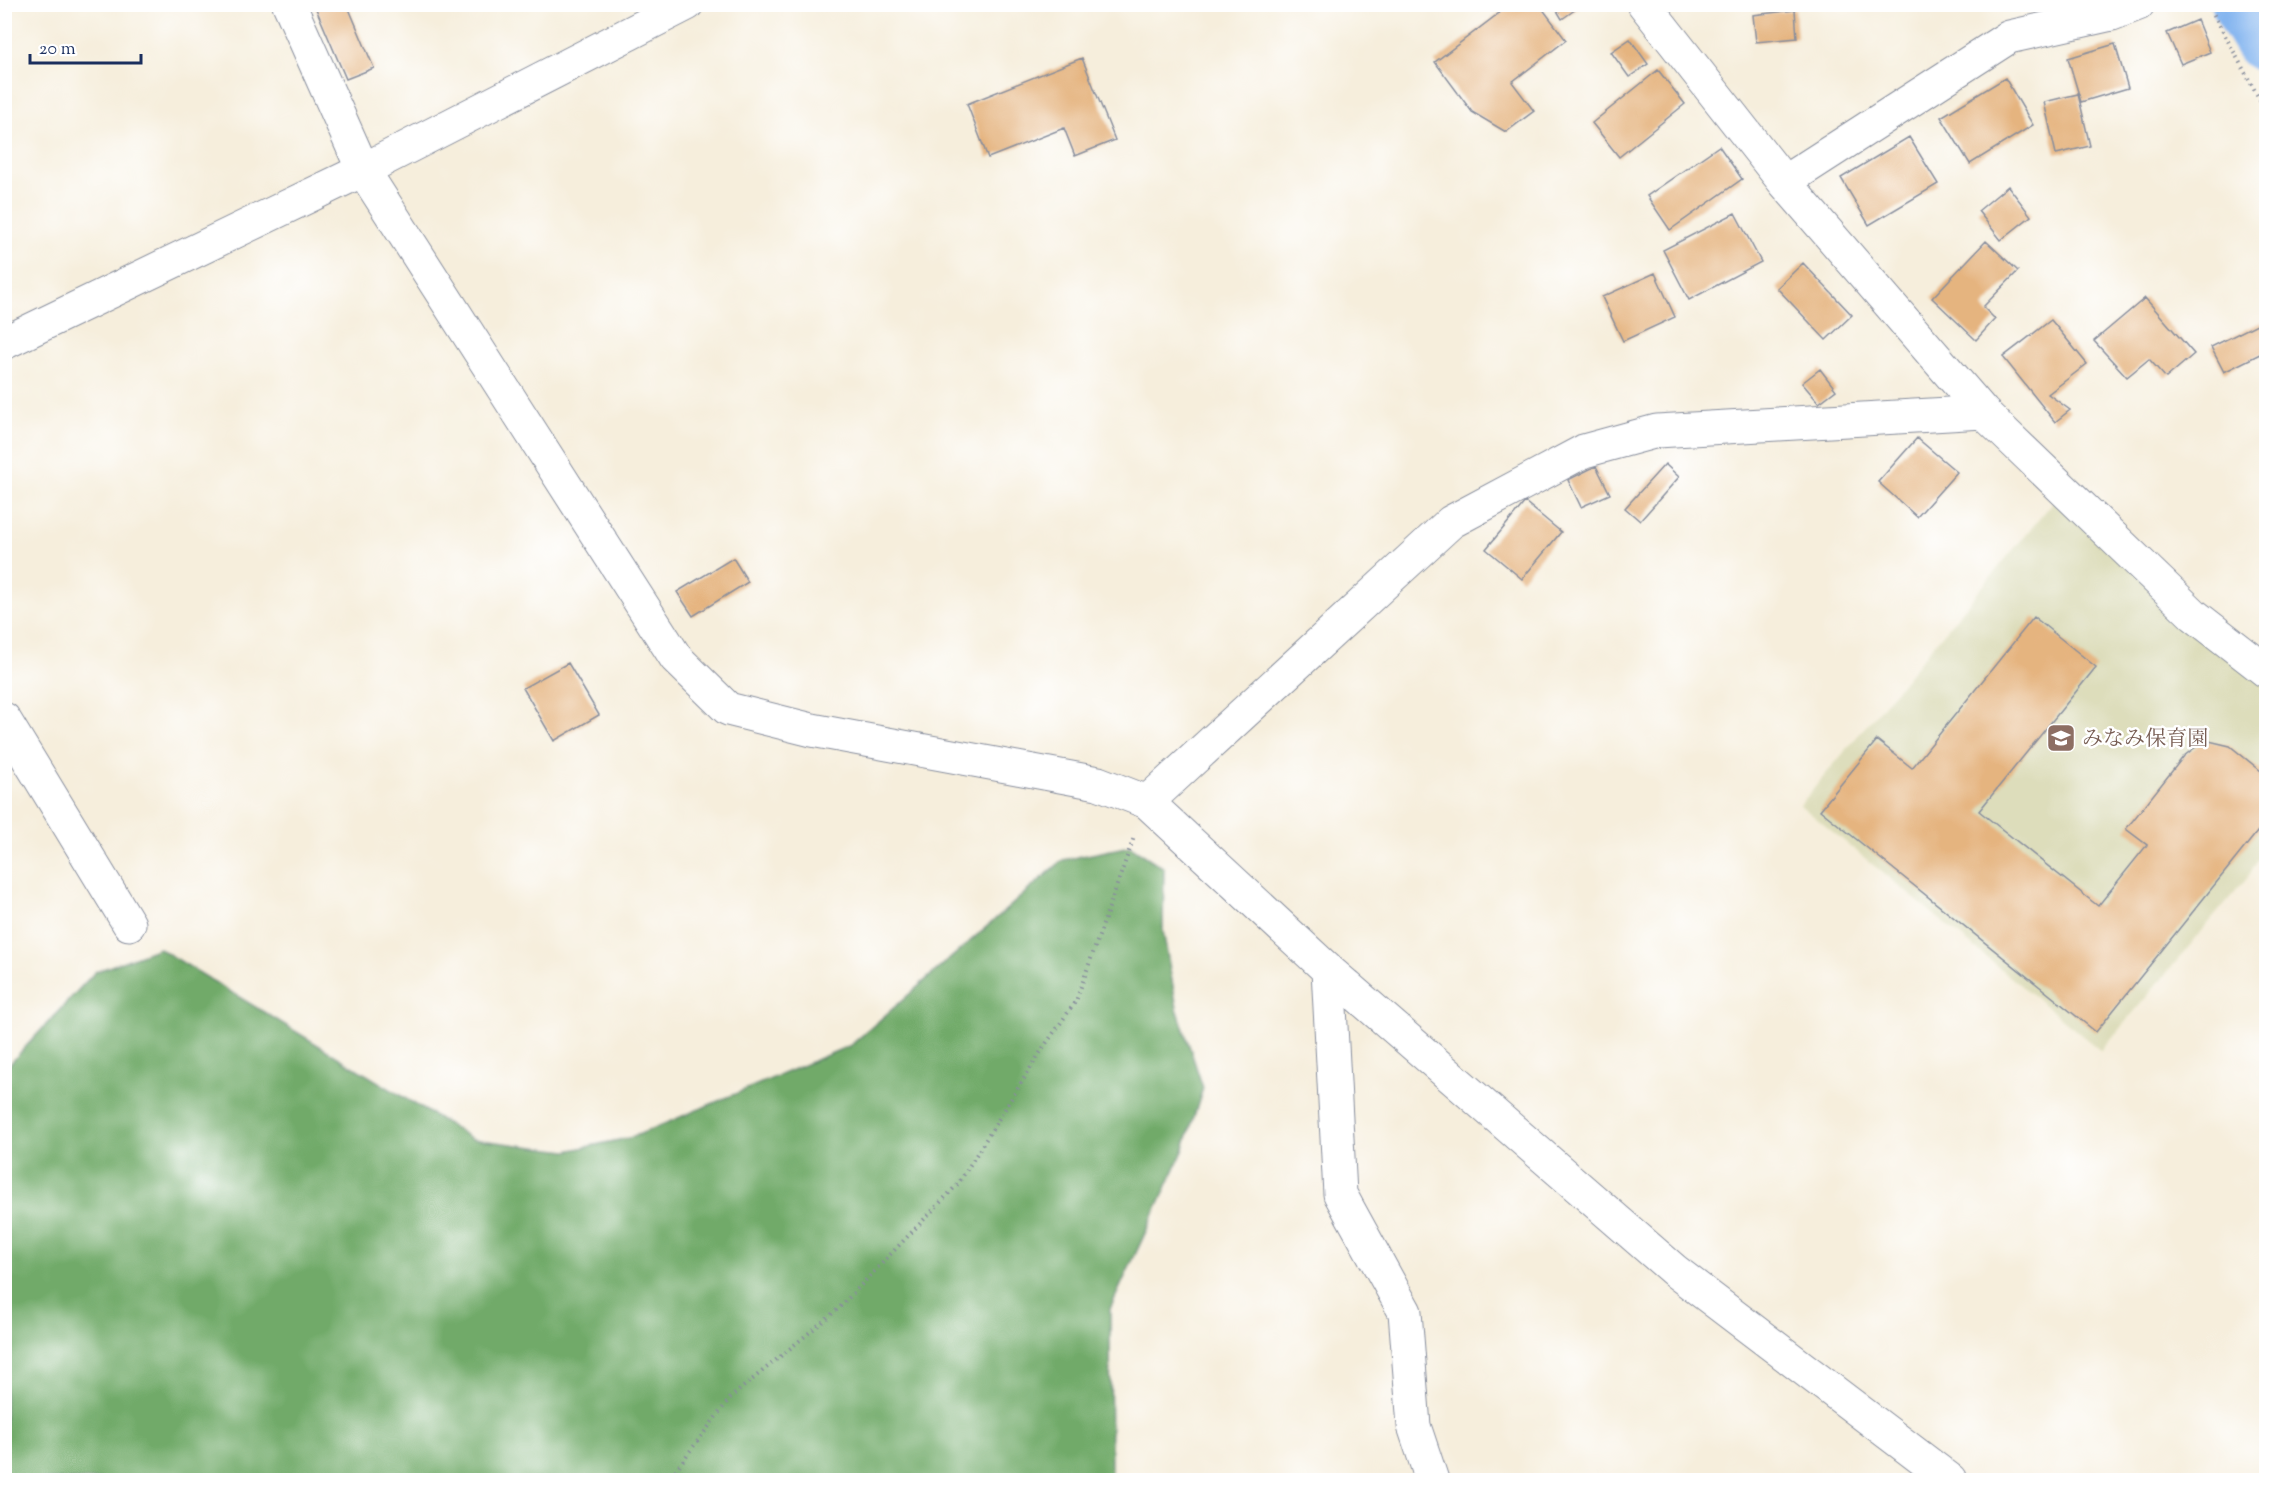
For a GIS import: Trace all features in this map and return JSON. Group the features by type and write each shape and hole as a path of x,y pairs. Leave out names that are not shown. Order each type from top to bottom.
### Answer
{"street":[{"path":"289,4 363,170 676,658 728,709 812,730 1098,783 1147,802 1328,970 1675,1271 1950,1480"},
{"path":"4,343 363,170 687,4"},
{"path":"1644,4 1784,182 1983,412 2194,615 2266,671"},
{"path":"1784,182 2009,37 2112,14 2138,4"},
{"path":"1147,802 1452,522 1584,451 1657,431 1983,412"},
{"path":"4,718 129,924"},
{"path":"1328,970 1340,1194 1405,1312 1414,1426 1432,1480"}],"path":[{"path":"2208,4 2266,111"},
{"path":"668,1480 731,1397 838,1308 958,1184 1043,1048 1076,1001 1147,802"}],"shaded area":[{"name":"みなみ保育園","path":"2064,489 2266,671 2266,847 2249,875 2101,1051 1800,805"}],"green space":[{"path":"1130,846 1164,868 1163,931 1177,1008 1203,1088 1183,1151 1110,1309 1111,1480 5,1480 5,1069 95,972 159,948 472,1139 567,1151 633,1137 851,1045 1063,860"}],"building":[{"path":"314,4 347,4 374,68 346,79"},
{"path":"1511,4 1539,4 1566,40 1512,82 1534,111 1506,132 1472,112 1435,62"},
{"path":"1553,4 1583,4 1562,19"},
{"path":"1795,10 1797,38 1756,42 1753,15"},
{"path":"2197,20 2210,52 2181,64 2167,33"},
{"path":"1630,39 1648,64 1629,77 1611,52"},
{"path":"2115,44 2128,88 2081,102 2068,58"},
{"path":"1082,58 1115,140 1075,156 1064,128 988,158 967,104"},
{"path":"1658,70 1685,104 1619,157 1592,123"},
{"path":"2005,78 2033,125 1970,164 1941,117"},
{"path":"2078,94 2090,146 2056,154 2044,102"},
{"path":"1909,137 1938,184 1869,225 1841,178"},
{"path":"1719,146 1742,179 1670,230 1647,196"},
{"path":"2008,186 2031,216 2001,240 1978,211"},
{"path":"1735,213 1761,262 1689,300 1663,250"},
{"path":"1986,241 2018,271 1983,307 1995,319 1976,340 1932,298"},
{"path":"1803,263 1852,315 1826,340 1777,288"},
{"path":"1655,273 1675,317 1623,341 1602,297"},
{"path":"2145,298 2194,354 2166,378 2149,359 2127,377 2094,341"},
{"path":"2051,320 2087,364 2048,394 2070,410 2055,422 2003,357"},
{"path":"2261,322 2266,333 2266,351 2224,372 2211,347"},
{"path":"1820,369 1836,390 1819,403 1802,383"},
{"path":"1917,438 1957,472 1917,517 1878,482"},
{"path":"1665,464 1679,477 1640,521 1625,508"},
{"path":"1596,466 1610,494 1581,507 1568,480"},
{"path":"1525,502 1561,532 1522,579 1486,549"},
{"path":"733,558 748,582 693,616 677,592"},
{"path":"2034,617 2096,667 1979,811 2098,906 2147,845 2126,829 2184,756 2205,740 2230,746 2266,775 2266,821 2096,1032 1820,810 1877,740 1912,768"},
{"path":"568,663 599,715 554,741 523,688"}],"waterway":[{"path":"2245,4 2266,39"}],"place":[{"name":"みなみ保育園","path":"2061,738"}]}
